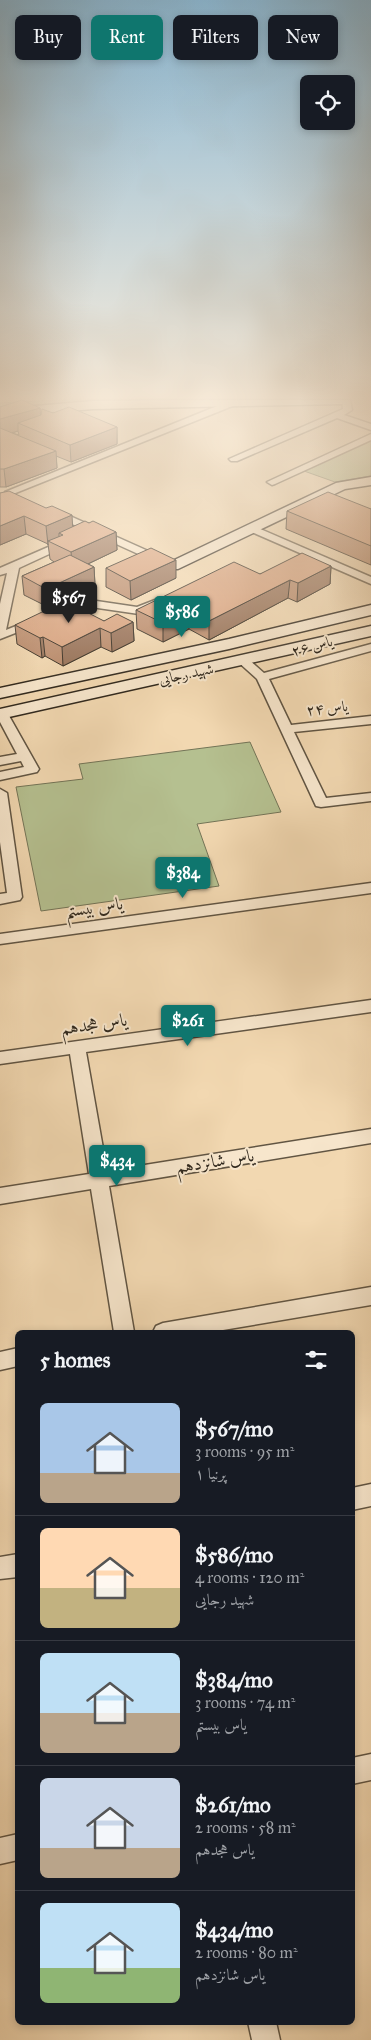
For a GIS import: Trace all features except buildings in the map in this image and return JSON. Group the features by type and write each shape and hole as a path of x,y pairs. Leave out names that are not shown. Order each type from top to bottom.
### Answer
{"street":[{"path":"17,495 23,498"},
{"path":"41,506 173,566 321,495"},
{"path":"251,528 371,581"},
{"path":"0,572 94,530"},
{"path":"0,630 5,583 14,565"},
{"path":"356,574 371,588"},
{"path":"0,636 83,602 139,611 163,600"},
{"name":"شهید رجایی","path":"0,693 229,644 371,610"},
{"name":"شهید رجایی","path":"1,714 242,661 371,630"},
{"name":"یاس ۲۶","path":"262,677 371,647"},
{"path":"242,661 262,677 321,803 371,798"},
{"path":"27,687 25,691 26,698 40,706"},
{"path":"0,776 32,769 1,714"},
{"name":"یاس ۲۴","path":"287,729 371,720"},
{"path":"0,762 25,757"},
{"path":"0,793 15,897 0,899"},
{"name":"یاس بیستم","path":"0,939 371,888"},
{"name":"یاس هجدهم","path":"0,1058 371,1006"},
{"path":"77,1047 124,1330"},
{"name":"یاس شانزدهم","path":"0,1196 371,1136"},
{"path":"175,1330 371,1296"},
{"path":"0,1361 15,1358"},
{"path":"355,1498 371,1495"},
{"path":"0,1568 15,1566"},
{"path":"355,1770 371,1766"},
{"path":"0,1851 15,1848"},
{"path":"263,2025 266,2040"}],"green space":[{"path":"250,742 281,812 197,824 219,886 41,911 16,787 83,779 79,764"}]}
